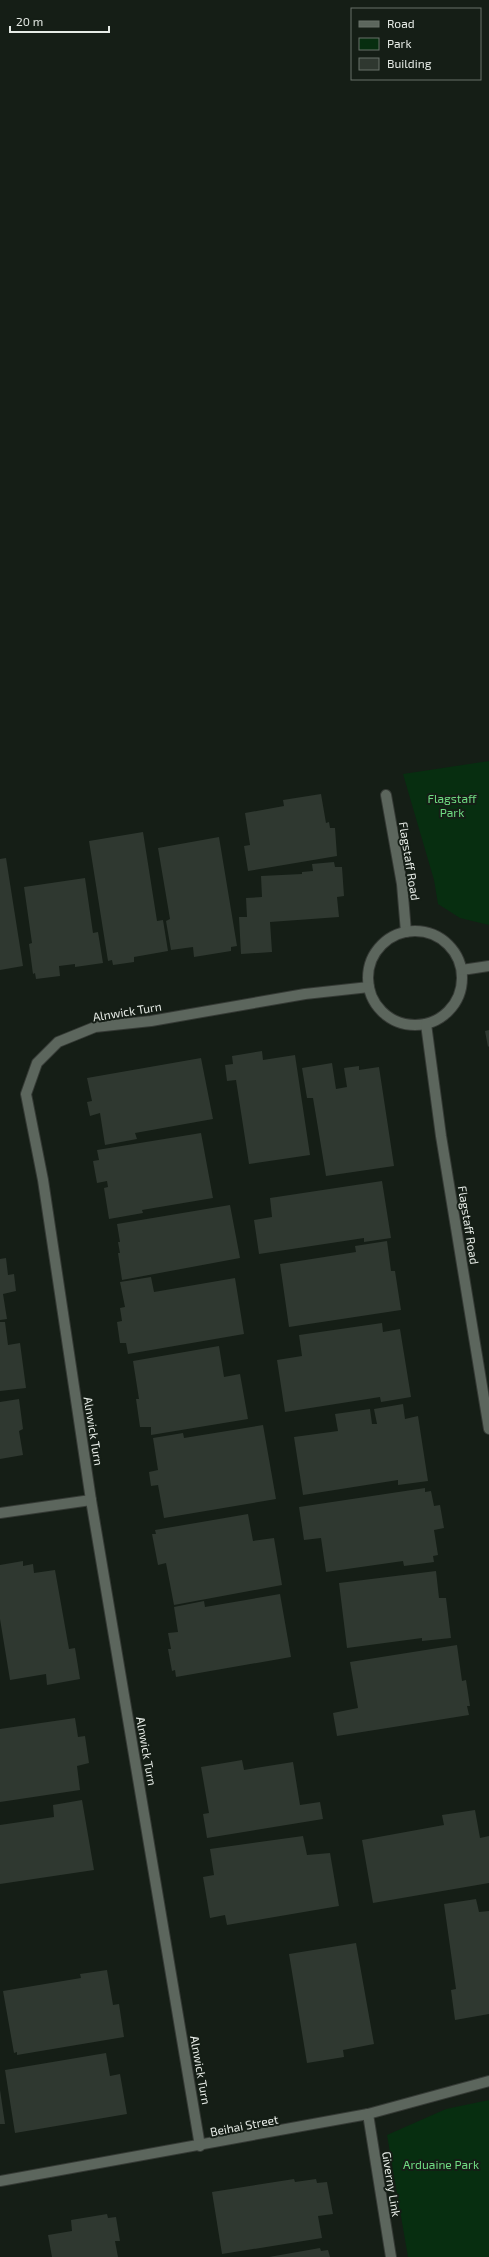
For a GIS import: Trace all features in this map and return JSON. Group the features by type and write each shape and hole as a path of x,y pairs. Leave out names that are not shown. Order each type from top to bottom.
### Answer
{"street":[{"name":"Flagstaff Road","path":"386,795 402,884 406,932"},
{"path":"406,932 421,932 436,935 448,944 457,956 462,970 462,984 458,998 450,1010 439,1019 426,1024 411,1025 396,1021 383,1013 374,1001 369,987 368,972 373,958 381,946 392,937 406,932"},
{"path":"462,970 489,966"},
{"name":"Alnwick Turn","path":"200,2146 91,1500 43,1180 26,1094 37,1063 58,1042 96,1027 150,1021 305,994 369,987"},
{"name":"Flagstaff Road","path":"426,1024 442,1144 489,1429"},
{"path":"0,1513 91,1500"},
{"name":"Beihai Street","path":"0,2181 200,2146 368,2114 489,2081"},
{"name":"Giverny Link","path":"368,2114 391,2257"}],"green space":[{"name":"Flagstaff Park","path":"489,761 489,925 460,918 438,904 434,880 403,774"},
{"name":"Arduaine Park","path":"489,2100 489,2257 408,2257 387,2135 446,2109"}],"building":[{"path":"321,794 326,823 329,822 330,828 335,828 337,856 248,871 244,846 250,845 245,813 284,806 283,800"},
{"path":"143,832 157,921 163,920 168,951 134,957 134,962 113,965 112,960 108,961 89,841"},
{"path":"219,837 237,946 231,947 231,951 194,957 193,947 171,950 166,921 170,919 158,848"},
{"path":"6,858 23,966 0,970 0,859"},
{"path":"334,862 335,867 342,867 344,896 337,897 339,917 270,922 272,952 241,954 239,917 247,917 246,898 262,897 261,876 302,874 302,872 313,871 312,864"},
{"path":"85,878 93,933 98,932 103,963 75,967 75,964 59,966 60,976 36,979 35,973 33,974 29,944 32,943 24,887"},
{"path":"489,1030 489,1046 488,1047 485,1031"},
{"path":"262,1051 263,1060 295,1055 310,1155 249,1164 236,1080 227,1081 225,1065 233,1064 232,1056"},
{"path":"201,1058 213,1119 135,1133 137,1139 105,1145 100,1113 90,1116 87,1102 92,1101 87,1078"},
{"path":"332,1063 336,1089 347,1087 344,1068 359,1066 359,1070 379,1067 394,1166 326,1176 313,1098 307,1098 302,1068"},
{"path":"201,1133 213,1198 142,1210 143,1213 109,1219 104,1188 108,1187 107,1181 97,1183 93,1161 99,1160 97,1150"},
{"path":"382,1181 391,1238 364,1242 364,1238 259,1254 254,1220 272,1217 270,1198"},
{"path":"230,1205 240,1258 122,1280 118,1253 120,1253 118,1242 120,1242 117,1224"},
{"path":"387,1241 391,1271 395,1271 401,1310 289,1327 280,1264 356,1252 355,1246"},
{"path":"6,1258 8,1275 14,1274 16,1291 3,1294 7,1319 0,1320 0,1259"},
{"path":"151,1277 154,1292 235,1278 244,1334 128,1354 126,1343 120,1343 117,1322 122,1321 120,1308 125,1307 120,1282"},
{"path":"0,1322 5,1322 8,1345 20,1343 26,1388 0,1391"},
{"path":"382,1323 383,1332 400,1329 411,1397 381,1402 380,1397 285,1412 277,1360 302,1356 299,1335"},
{"path":"219,1346 224,1377 240,1374 248,1419 151,1435 151,1427 140,1427 136,1399 139,1399 133,1361"},
{"path":"19,1399 23,1429 19,1431 23,1455 0,1459 0,1402"},
{"path":"403,1404 405,1419 418,1416 428,1481 398,1485 398,1480 303,1495 294,1437 338,1431 335,1414 370,1409 372,1424 377,1424 374,1409"},
{"path":"263,1425 276,1499 164,1518 158,1485 151,1486 149,1472 158,1470 153,1438 183,1433 184,1438"},
{"path":"425,1488 425,1492 431,1491 434,1506 440,1505 444,1528 434,1530 438,1555 433,1556 434,1562 404,1566 403,1561 326,1572 321,1538 304,1540 299,1507"},
{"path":"248,1514 253,1541 274,1538 282,1585 174,1605 166,1563 158,1565 152,1534 156,1534 155,1530"},
{"path":"23,1561 23,1566 33,1564 34,1573 55,1570 69,1649 75,1648 80,1679 47,1685 46,1674 10,1680 0,1619 0,1565"},
{"path":"436,1571 439,1598 446,1598 451,1638 422,1641 422,1638 347,1648 339,1583"},
{"path":"280,1594 291,1657 176,1677 175,1670 172,1671 168,1649 171,1649 168,1633 178,1632 174,1607 204,1601 205,1607"},
{"path":"457,1645 462,1681 466,1680 470,1706 467,1706 469,1715 337,1736 333,1713 358,1708 350,1662"},
{"path":"75,1718 78,1737 85,1736 89,1763 77,1766 80,1790 0,1802 0,1729"},
{"path":"242,1760 244,1770 293,1762 300,1805 320,1802 323,1819 207,1838 203,1814 209,1813 201,1767"},
{"path":"82,1800 94,1870 0,1884 0,1825 54,1817 53,1805"},
{"path":"475,1810 480,1838 489,1836 489,1883 373,1903 362,1840 444,1825 442,1815"},
{"path":"303,1836 307,1855 330,1853 339,1906 227,1925 225,1915 210,1918 203,1877 214,1875 210,1849"},
{"path":"476,1899 479,1912 489,1911 489,2014 455,2020 451,1990 456,1989 444,1904"},
{"path":"356,1943 374,2044 343,2050 344,2057 307,2063 289,1954"},
{"path":"107,1970 113,2005 119,2004 124,2037 17,2055 17,2052 14,2053 3,1991 81,1978 80,1974"},
{"path":"106,2053 110,2076 120,2074 127,2114 15,2133 5,2070"},
{"path":"0,2090 5,2124 0,2124"},
{"path":"294,2179 295,2182 316,2179 317,2183 327,2182 333,2214 318,2216 322,2238 222,2254 212,2192"},
{"path":"107,2214 108,2218 116,2217 120,2241 115,2241 118,2257 52,2257 48,2235 72,2231 71,2220"},
{"path":"320,2248 321,2251 328,2250 330,2257 269,2257"}]}
